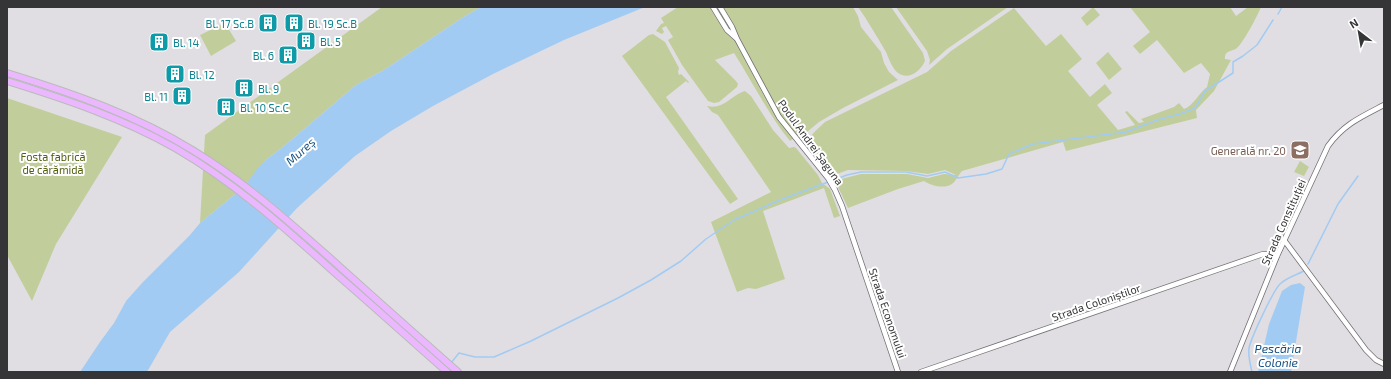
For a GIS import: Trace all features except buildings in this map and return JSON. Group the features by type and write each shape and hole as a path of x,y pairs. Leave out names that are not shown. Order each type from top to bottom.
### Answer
{"highway":[{"path":"7,73 66,92 120,112 182,144 231,175 276,211 458,372"},
{"path":"7,81 61,98 117,120 174,147 230,183 271,216 447,372"}],"street":[{"name":"Podul Andrei Șaguna","path":"713,7 727,30 737,39"},
{"name":"Podul Andrei Șaguna","path":"720,7 779,117 832,184 842,206 860,261"},
{"name":"Strada Constituției","path":"1230,372 1277,256 1322,156 1331,142 1353,121 1384,105"},
{"path":"1284,240 1370,355 1384,364"},
{"name":"Strada Coloniștilor","path":"921,372 1263,254 1272,254 1277,256"},
{"name":"Strada Economului","path":"860,261 898,372"}],"green space":[{"path":"382,7 481,7 384,70 356,85 267,159 244,187 200,223 205,135"},
{"path":"678,7 853,7 858,16 861,27 881,52 884,63 889,72 898,80 843,108 819,122 807,132 801,133 790,141 768,109 734,53 715,60 736,81 738,84 737,87 719,102 714,103 708,101 682,65 668,40 673,37 666,26 662,28 664,32 662,34 656,31 661,24 664,23 661,18"},
{"path":"858,7 891,7 923,53 925,61 918,71 906,76 896,71 869,23"},
{"path":"896,7 1008,7 947,49 929,65 930,60 927,51"},
{"path":"1093,7 1100,15 1087,26 1081,18"},
{"path":"1130,7 1230,7 1236,16 1248,7 1261,7 1240,45 1226,54 1225,59 1231,60 1214,91 1196,110 1197,118 1066,151 1063,142 962,171 949,186 938,186 924,181 848,208 838,187 838,182 841,179 861,174 907,174 928,178 944,174 956,175 945,170 928,174 906,171 848,170 834,175 830,173 807,144 812,135 825,122 927,72 951,51 1014,8 1046,46 1061,34 1082,59 1068,71 1090,97 1105,84 1112,93 1097,105 1118,130 1135,125 1125,112 1127,111 1139,123 1144,122 1141,119 1174,107 1179,103 1184,109 1207,87 1210,74 1201,63 1184,73 1157,40 1140,54 1133,46 1150,32"},
{"path":"225,23 236,41 211,56 200,35"},
{"path":"653,34 665,42 679,68 679,75 681,74 689,82 688,83 686,81 666,97 738,199 730,204 622,56 649,35"},
{"path":"1108,52 1122,69 1109,80 1096,63"},
{"path":"745,91 751,96 773,130 789,148 796,148 818,175 822,183 830,189 840,216 834,218 824,188 763,211 785,279 756,289 748,288 737,292 711,222 771,192 718,115 712,112 707,106 718,106"},
{"name":"Fosta fabrică de cărămidă","path":"7,98 122,137 56,244 32,301 7,255"},
{"path":"1300,161 1309,167 1304,176 1294,172"}],"water":[{"name":"Mureș","path":"481,7 645,7 564,40 493,74 433,106 391,131 355,156 297,208 239,272 170,332 147,372 80,372 114,323 126,301 200,223 244,187 258,168 267,159 356,85 384,70"},
{"name":"Pescăria Colonie","path":"1300,283 1305,287 1291,372 1258,372 1269,324 1282,291 1291,285"}],"waterway":[{"path":"1278,14 1282,7"},
{"path":"451,363 459,353 475,357 494,357 531,341 651,280 681,261 706,239 734,220 780,200 847,175 861,172 906,172 927,176 945,172 958,178 986,174 1002,169 1009,154 1033,144 1126,132 1195,108 1205,91 1233,73 1233,62 1257,45 1273,20"},
{"path":"1308,264 1338,204 1358,176"},
{"path":"1252,372 1249,348 1268,305 1282,282 1304,271"}],"place":[{"name":"Bl. 17 Sc.B","path":"268,23"},
{"name":"Bl. 19 Sc.B","path":"294,23"},
{"name":"Bl. 5","path":"306,41"},
{"name":"Bl. 14","path":"159,42"},
{"name":"Bl. 6","path":"288,55"},
{"name":"Bl. 12","path":"175,74"},
{"name":"Bl. 9","path":"244,88"},
{"name":"Bl. 11","path":"182,96"},
{"name":"Bl. 10 Sc.C","path":"226,107"},
{"name":"Generală nr. 20","path":"1300,150"}]}
